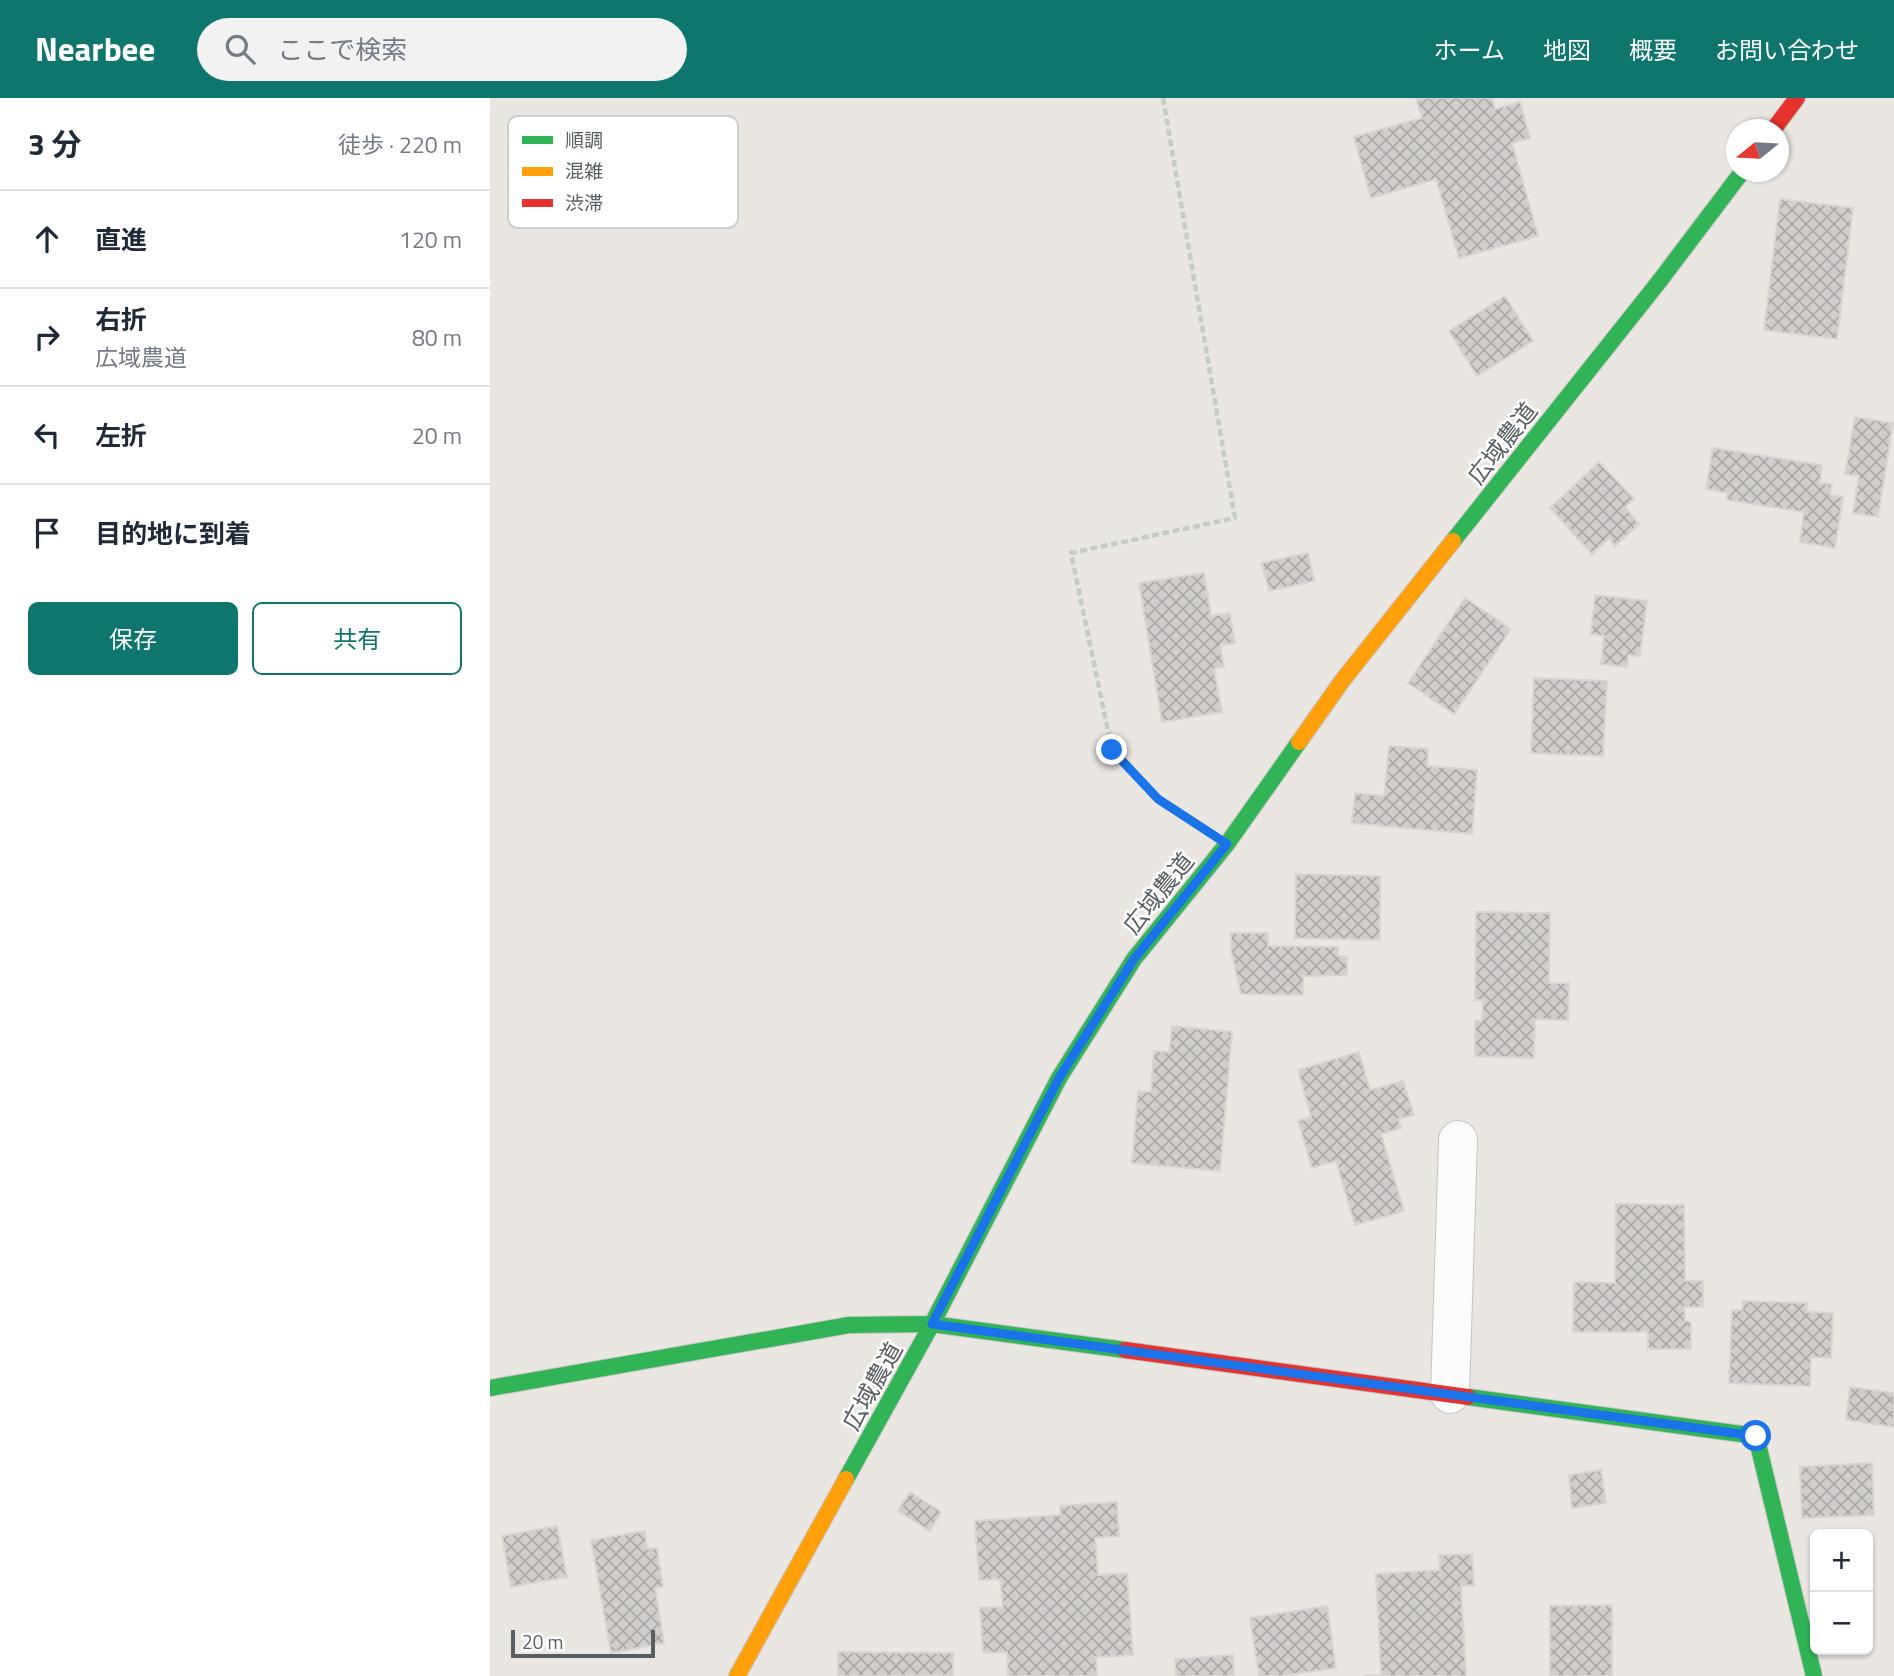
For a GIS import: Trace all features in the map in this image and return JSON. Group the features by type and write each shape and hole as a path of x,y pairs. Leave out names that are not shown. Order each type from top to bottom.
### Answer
{"street":[{"path":"1781,119 1797,98"},
{"name":"広域農道","path":"737,1676 932,1324 1059,1078 1134,959 1227,844 1342,681 1658,283 1734,182"},
{"path":"1450,1394 1458,1140"},
{"path":"490,1388 849,1325 932,1324 1756,1436 1814,1676"}],"path":[{"path":"1163,98 1235,518 1071,553 1112,750 1158,799 1227,844"}],"building":[{"path":"1416,98 1492,98 1495,109 1520,102 1530,138 1512,143 1538,236 1459,258 1436,179 1371,198 1354,137 1422,118"},
{"path":"1780,199 1853,208 1837,339 1764,330"},
{"path":"1505,296 1533,341 1477,376 1449,331"},
{"path":"1855,417 1893,423 1878,517 1853,513 1859,476 1845,474"},
{"path":"1713,448 1822,465 1820,483 1832,484 1830,495 1843,497 1835,548 1800,542 1804,512 1727,500 1728,493 1706,489"},
{"path":"1599,462 1634,499 1625,507 1639,524 1615,546 1609,538 1592,554 1550,508"},
{"path":"1308,553 1314,581 1269,591 1262,563"},
{"path":"1204,573 1211,616 1230,613 1235,643 1220,645 1224,667 1214,669 1222,712 1162,722 1139,583"},
{"path":"1595,595 1647,601 1640,656 1628,655 1627,667 1601,664 1604,636 1591,634"},
{"path":"1465,598 1511,629 1454,714 1408,683"},
{"path":"1534,678 1607,681 1603,756 1531,753"},
{"path":"1389,746 1428,749 1427,766 1477,770 1472,834 1352,823 1355,793 1384,796"},
{"path":"1296,874 1380,876 1380,940 1295,938"},
{"path":"1476,912 1550,913 1549,983 1569,983 1568,1020 1535,1019 1534,1058 1475,1056 1475,1021 1482,1021 1483,1000 1475,1000"},
{"path":"1231,933 1268,933 1268,946 1338,947 1338,956 1347,957 1347,975 1303,976 1303,995 1241,994 1231,950"},
{"path":"1172,1026 1232,1032 1220,1171 1132,1163 1138,1091 1151,1092 1154,1051 1169,1052"},
{"path":"1359,1052 1370,1090 1403,1081 1414,1115 1398,1119 1401,1128 1381,1134 1404,1211 1355,1225 1336,1161 1312,1168 1298,1121 1311,1117 1298,1070"},
{"path":"1616,1204 1684,1205 1685,1281 1703,1281 1703,1307 1684,1307 1685,1321 1691,1322 1691,1349 1648,1349 1648,1332 1573,1332 1574,1282 1615,1283"},
{"path":"1743,1301 1807,1303 1807,1312 1833,1313 1831,1358 1811,1357 1810,1386 1729,1383 1732,1310 1742,1310"},
{"path":"1850,1387 1894,1393 1894,1427 1846,1420"},
{"path":"1872,1463 1874,1515 1802,1518 1800,1467"},
{"path":"1601,1470 1606,1503 1572,1508 1569,1475"},
{"path":"910,1492 941,1512 930,1531 898,1511"},
{"path":"1117,1502 1119,1536 1095,1538 1098,1575 1127,1573 1133,1655 1096,1657 1097,1676 1008,1676 1007,1652 983,1653 980,1608 1003,1607 1000,1579 979,1580 975,1521 1061,1515 1060,1506"},
{"path":"557,1526 567,1577 511,1587 502,1536"},
{"path":"645,1531 647,1549 657,1548 663,1587 655,1588 664,1643 611,1653 591,1540"},
{"path":"1472,1554 1474,1585 1461,1586 1466,1676 1364,1676 1381,1675 1376,1574 1440,1570 1439,1555"},
{"path":"1612,1605 1612,1676 1550,1676 1550,1606"},
{"path":"1327,1606 1336,1668 1281,1676 1259,1676 1250,1618"},
{"path":"838,1652 953,1653 953,1675 838,1676"},
{"path":"1233,1655 1234,1676 1176,1676 1175,1659"}],"traffic: fast":[{"path":"1453,541 1658,283 1734,182"},
{"path":"846,1479 932,1324 1059,1078 1134,959 1227,844 1299,742"},
{"path":"490,1388 849,1325 932,1324 1125,1350"},
{"path":"1468,1397 1756,1436 1814,1676"}],"traffic: slow":[{"path":"1299,742 1342,681 1453,541"},
{"path":"737,1676 846,1479"}],"traffic: jam":[{"path":"1781,119 1797,98"},
{"path":"1125,1350 1468,1397"}],"route":[{"path":"1112,750 1158,799 1227,844 1134,959 1059,1078 932,1324 1756,1436"}]}
